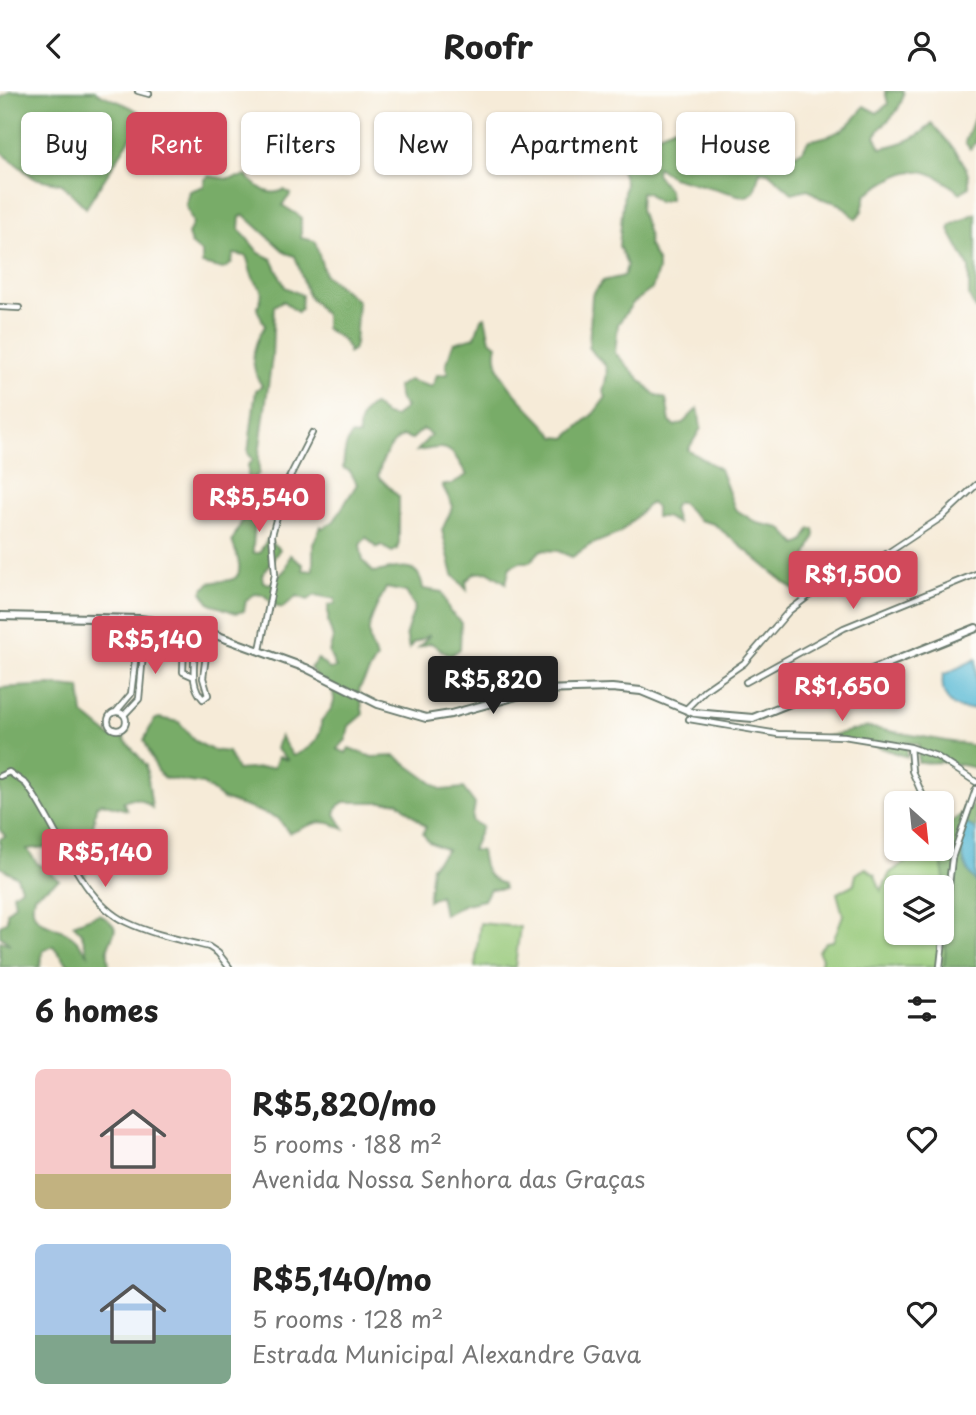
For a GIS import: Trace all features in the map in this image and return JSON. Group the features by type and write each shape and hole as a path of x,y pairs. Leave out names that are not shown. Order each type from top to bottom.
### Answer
{"main road":[{"path":"0,616 143,620 209,631 306,669 377,704 417,717 451,714 513,695 551,689 629,688 686,709 722,717 753,718 976,628"}],"street":[{"path":"138,91 149,94"},
{"path":"0,307 19,308"},
{"path":"260,650 275,574 272,535 285,486 312,433"},
{"path":"686,709 705,690 744,663 776,622 824,584 871,564 942,517 976,485"},
{"path":"747,682 844,628 976,574"},
{"path":"124,715 125,726 114,730 108,720 131,694 143,620"},
{"path":"124,715 136,705 141,691 143,620"},
{"path":"188,626 196,640 192,676 200,696 207,698 203,673 209,631"},
{"path":"184,640 183,672 192,676"},
{"path":"116,712 124,715"},
{"path":"689,719 778,734 844,736 910,747 936,756 976,782"},
{"path":"910,747 912,771 921,791"},
{"path":"0,776 9,772 26,784 94,896 109,912 125,922 209,947 218,953 229,967"},
{"path":"940,967 952,858 976,789"}],"green space":[{"path":"10,91 95,91 139,112 126,112 126,145 112,167 112,112 21,112 21,168 0,151 0,98"},
{"path":"885,91 902,91 904,94 898,109 875,136 881,148 915,137 932,123 962,161 969,178 969,187 960,193 934,175 914,171 904,173 866,194 862,211 856,219 840,204 820,198 808,189 792,193 771,175 795,175 795,154 802,151 809,140 826,137 841,130 864,106 877,113 888,104"},
{"path":"976,113 976,142 970,149 965,142"},
{"path":"676,127 676,175 759,175 754,192 745,197 672,177 662,170 662,133"},
{"path":"30,175 107,175 86,208 62,184"},
{"path":"623,175 657,175 669,191 670,199 658,202 647,193 641,192 640,209 649,237 648,244 658,263 658,270 652,289 633,303 618,324 615,353 654,394 666,399 670,422 675,426 683,423 698,408 701,428 688,450 720,469 735,509 757,523 781,528 797,545 803,542 810,529 814,529 815,535 801,571 800,595 714,524 699,520 682,503 676,503 673,509 677,523 665,517 656,517 656,507 650,503 620,533 590,545 572,557 558,551 541,550 530,562 520,562 510,567 506,583 489,572 475,573 466,581 467,590 453,575 442,530 453,506 442,485 451,484 467,475 448,450 437,448 417,451 431,435 423,429 412,439 403,436 398,439 384,459 378,476 399,497 397,549 392,552 380,545 377,548 366,537 360,545 363,561 373,572 410,568 420,578 423,589 442,592 450,612 461,622 460,649 450,656 431,643 419,647 430,635 413,643 409,649 406,633 415,607 406,592 386,588 370,622 369,639 377,658 359,689 363,714 349,726 346,740 337,749 346,753 349,748 372,757 395,756 442,790 463,788 475,804 472,821 482,827 472,850 481,851 486,872 492,879 503,884 504,889 490,889 484,900 465,904 444,915 440,895 428,901 432,866 447,850 429,842 423,834 426,827 398,802 344,802 338,806 335,814 344,829 322,822 289,833 278,818 223,799 203,784 164,778 158,772 144,740 154,720 159,718 179,722 195,741 212,750 228,752 237,770 274,767 278,757 288,760 276,749 280,736 293,756 304,750 317,739 321,721 334,703 327,681 312,678 317,677 310,668 318,659 329,669 336,668 329,653 333,638 328,622 328,605 335,604 335,599 315,595 308,600 297,596 282,608 274,605 264,595 255,594 246,600 244,611 236,613 210,604 202,592 209,583 233,579 239,572 239,562 232,541 251,503 240,485 248,478 248,465 253,460 248,453 256,390 262,386 255,371 254,356 257,341 265,326 257,309 262,291 253,279 246,256 234,254 231,264 223,269 202,264 202,253 191,244 188,234 193,223 186,205 190,191 204,186 205,179 209,176 228,179 246,176 268,192 284,190 291,194 282,205 301,217 301,238 315,241 325,275 358,301 355,344 353,350 347,353 349,351 343,340 325,328 325,315 308,295 295,256 286,253 244,215 240,217 239,229 259,253 272,259 285,287 302,295 301,309 297,312 283,301 274,306 272,357 259,454 259,473 252,481 248,479 253,487 256,505 253,553 259,553 267,540 280,549 262,575 263,582 270,584 285,570 290,555 303,565 303,570 313,571 313,544 321,526 323,528 334,521 357,484 350,471 343,468 344,459 350,438 352,435 359,436 360,422 366,410 374,405 385,415 395,417 406,407 400,400 397,387 409,380 432,387 437,375 448,374 446,365 454,343 475,337 481,319 485,317 490,340 497,345 499,370 506,382 555,437 566,438 594,413 606,397 603,392 607,373 605,365 589,347 592,295 603,281 624,276 627,265 619,246 625,181"},
{"path":"976,213 976,310 969,296 969,267 949,230 951,225"},
{"path":"51,685 80,688 83,714 111,737 128,732 123,738 146,765 152,808 135,799 123,802 127,810 102,803 96,806 92,838 76,847 86,858 82,865 85,874 66,858 60,846 27,849 37,863 59,880 34,896 34,914 44,923 73,937 88,954 81,932 73,924 99,914 107,919 115,930 108,948 109,967 70,967 53,946 43,951 40,967 0,967 0,941 10,944 0,936 0,925 7,921 7,912 15,904 13,894 21,888 17,877 0,867 0,839 5,836 0,829 0,688"},
{"path":"866,727 976,746 976,768 946,762 918,763 919,745 907,742 907,757 876,746 825,737"},
{"path":"976,803 976,967 944,967 946,945 954,945 954,875 944,875 941,861 954,861 954,820"},
{"path":"907,861 942,861 944,875 889,875"},
{"path":"866,868 875,875 881,891 884,885 884,945 946,945 944,967 820,967 822,958 818,951 826,942 833,941 843,915 837,893 854,884 856,874"},
{"path":"480,923 520,927 515,967 475,967"}],"water":[{"path":"976,659 976,708 954,706 946,697 943,675"},
{"path":"965,823 976,829 976,882 967,869 962,854 961,838"}]}
